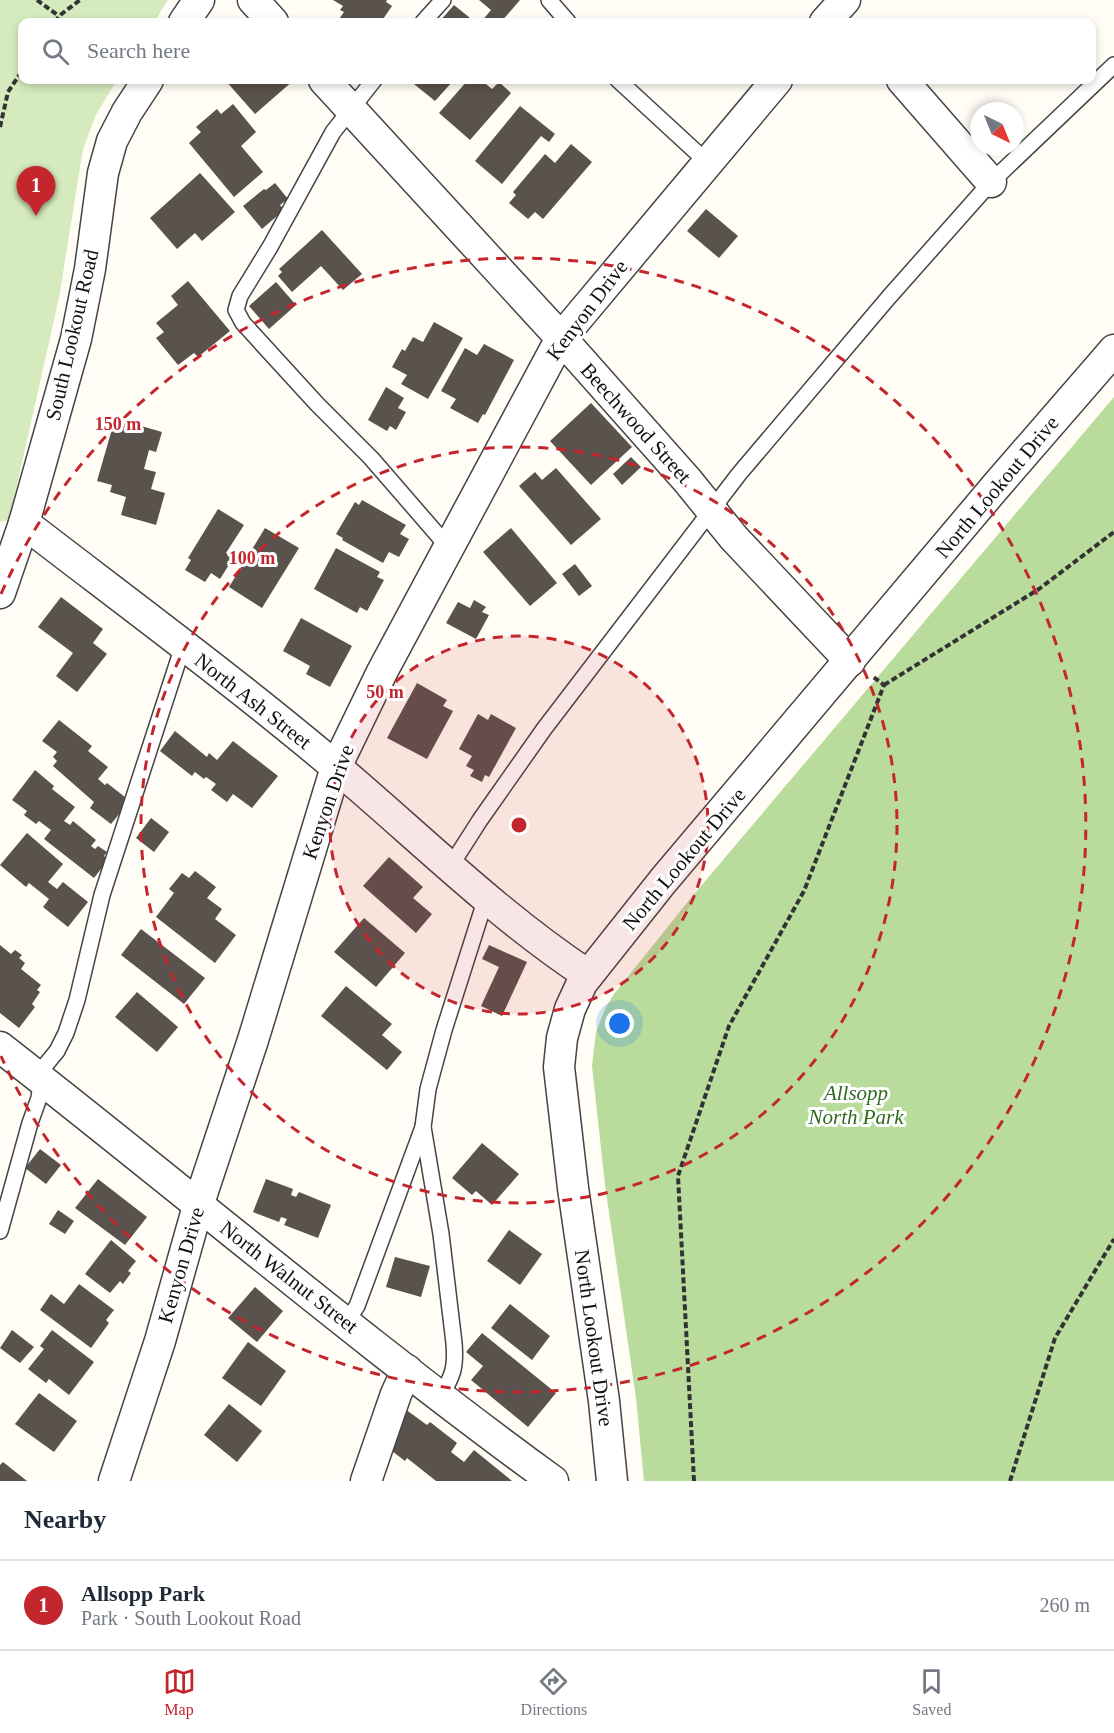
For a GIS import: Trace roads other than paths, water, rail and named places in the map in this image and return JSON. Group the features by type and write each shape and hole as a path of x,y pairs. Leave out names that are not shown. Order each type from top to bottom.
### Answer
{"street":[{"path":"187,18 199,0"},
{"path":"253,0 269,18"},
{"name":"South Lookout Road","path":"0,594 13,540 76,339 90,269 103,173 112,141 126,112 145,84"},
{"name":"Beechwood Street","path":"328,84 561,338 735,538 850,661"},
{"name":"Kenyon Drive","path":"114,1481 336,767 382,672 561,338 774,84"},
{"path":"905,84 991,182"},
{"name":"North Lookout Drive","path":"612,1481 604,1401 573,1188 559,1067 562,1038 570,1010 582,983 663,881 1114,350"},
{"name":"North Ash Street","path":"13,540 183,646 336,767 486,898 564,960 588,975"},
{"name":"North Walnut Street","path":"0,1047 440,1396 553,1481"},
{"path":"366,1481 396,1394 407,1370"}],"lane":[{"path":"427,18 443,0"},
{"path":"549,0 565,18"},
{"path":"1096,81 1114,64"},
{"path":"371,84 333,132 270,247 240,296 236,310 243,323 317,404 371,458 448,548"},
{"path":"622,84 707,162"},
{"path":"450,867 543,729 712,509 889,297 991,182 1093,84"},
{"path":"0,1231 39,1098 43,1068 57,1051 66,1033 77,1000 102,895 183,646"},
{"path":"346,1322 357,1306 423,1127 428,1089 444,1030 486,898"},
{"path":"423,1127 441,1234 456,1361 451,1380 440,1396"}],"place":[{"name":"Allsopp Park","path":"36,216"}],"park label":[{"name":"Allsopp North Park","path":"856,1105"}]}
